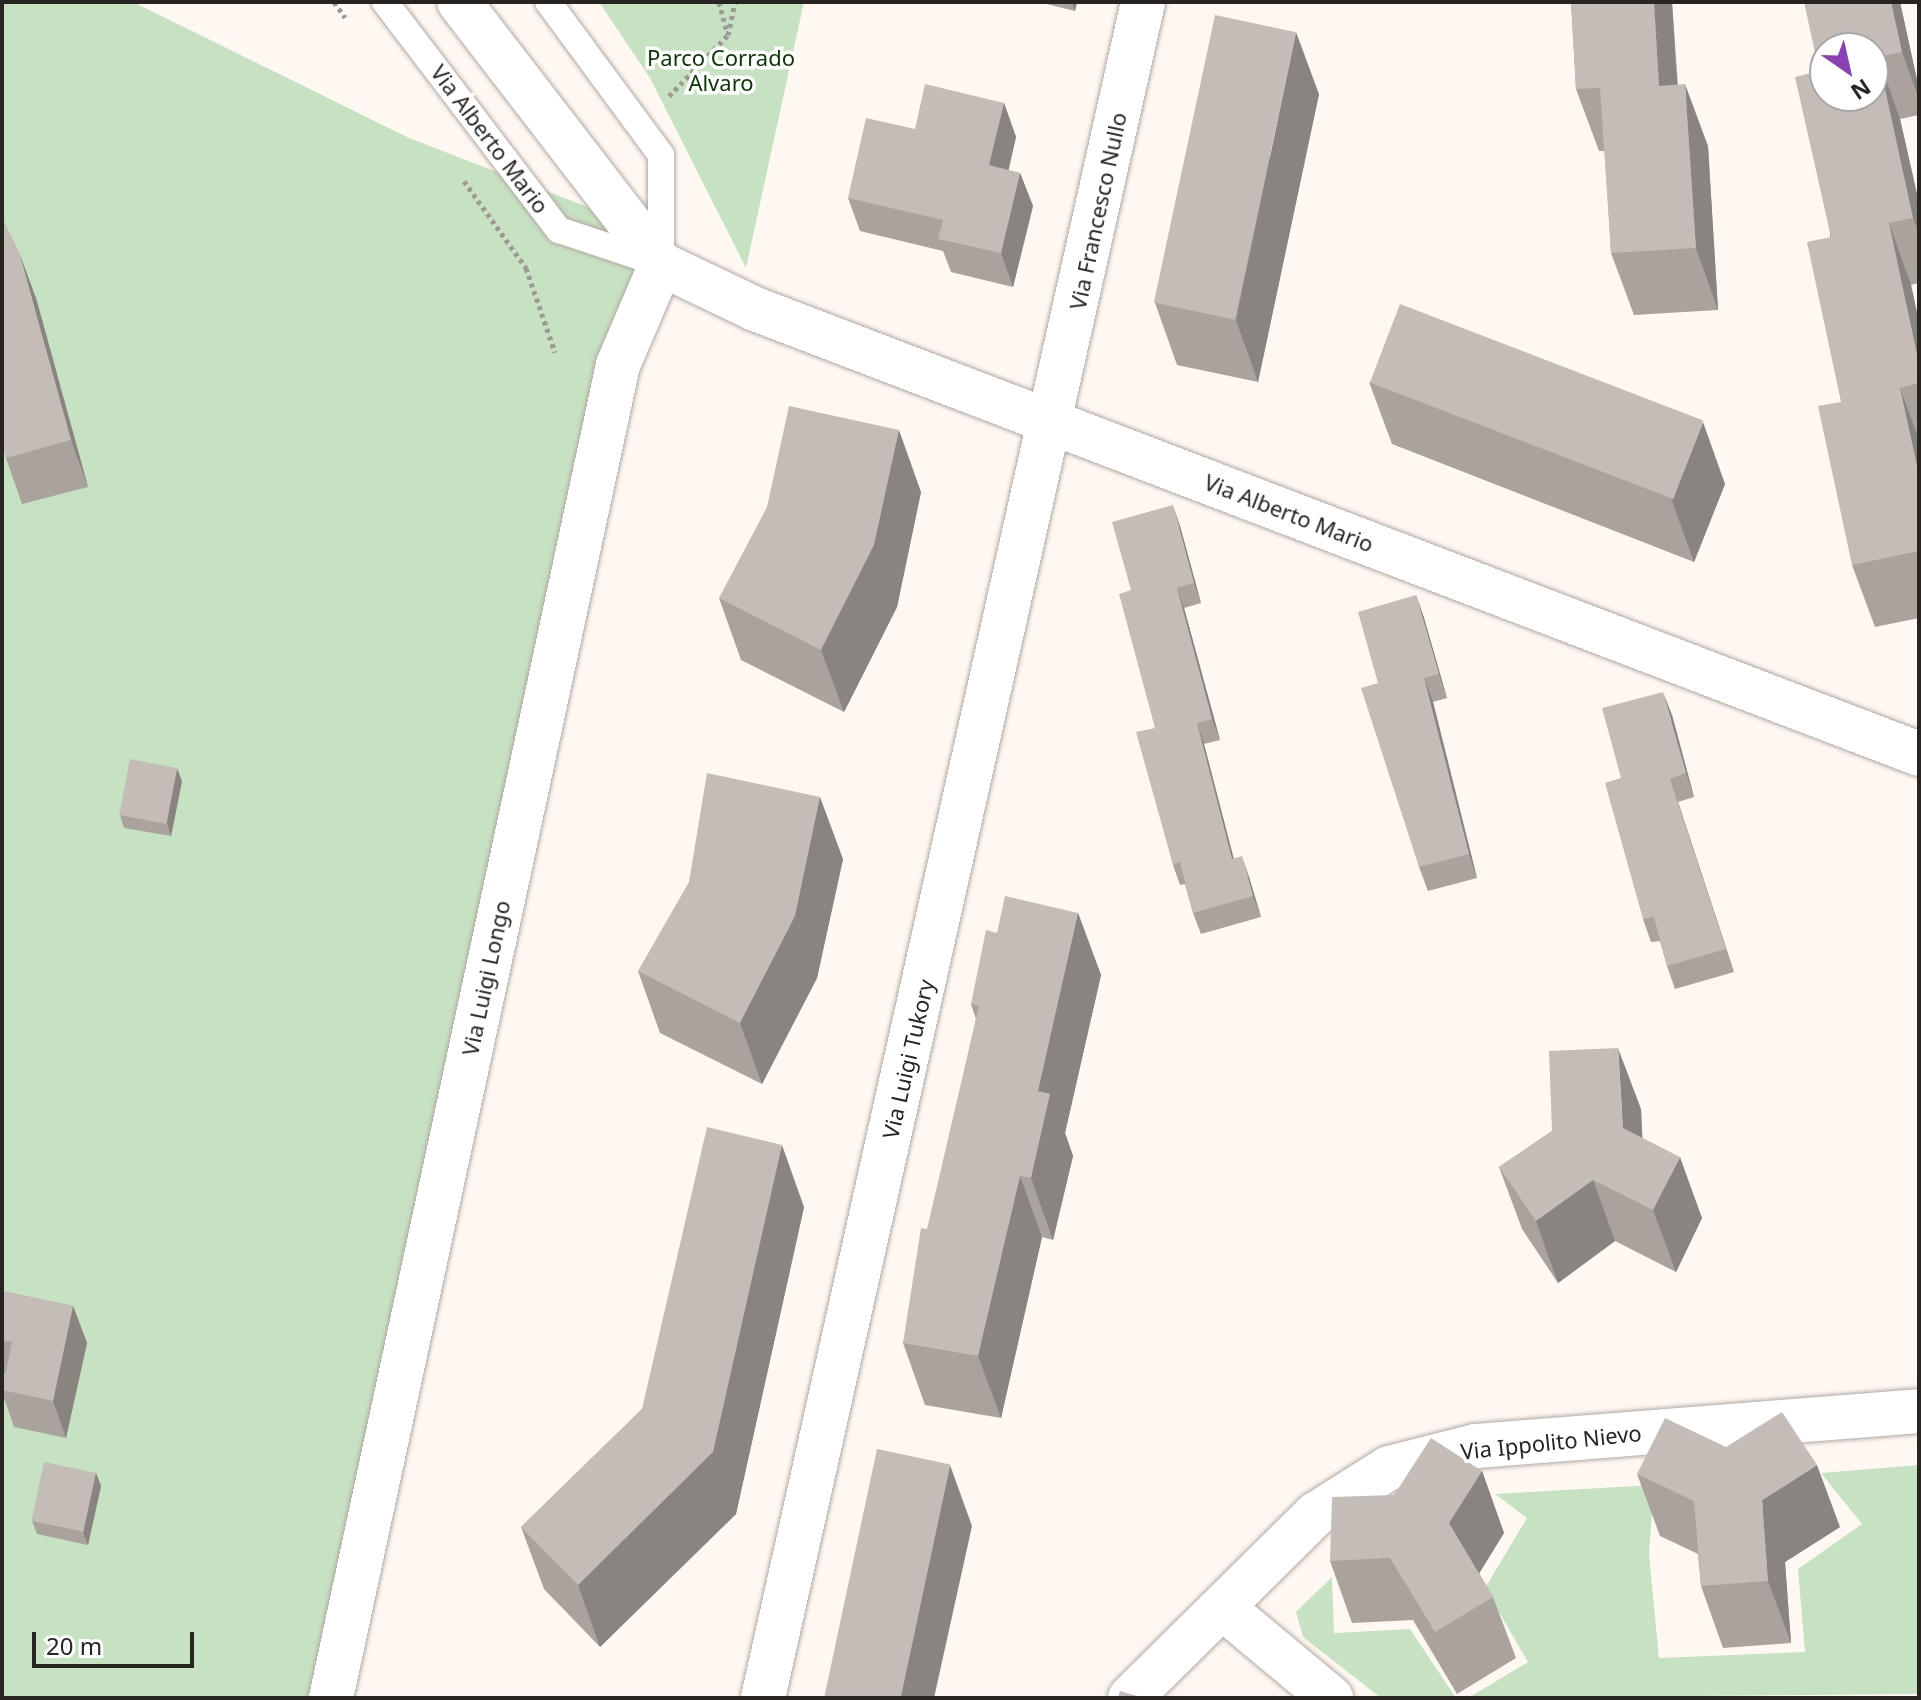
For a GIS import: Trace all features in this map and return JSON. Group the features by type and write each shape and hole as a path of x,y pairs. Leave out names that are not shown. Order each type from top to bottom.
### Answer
{"street":[{"name":"Via Alberto Mario","path":"459,2 661,264 755,309 1053,420 1919,754"},
{"name":"Via Francesco Nullo","path":"1053,420 1143,2"},
{"name":"Via Luigi Longo","path":"331,1698 618,365 661,264"},
{"name":"Via Luigi Tukory","path":"763,1698 1053,420"},
{"name":"Via Ippolito Nievo","path":"1130,1698 1316,1514 1389,1468 1476,1446 1919,1411"},
{"path":"1223,1608 1331,1698"}],"lane":[{"name":"Via Alberto Mario","path":"385,2 559,230 661,264"},
{"path":"548,2 661,155 661,264"}],"path":[{"path":"719,2 728,35"},
{"path":"665,100 728,35 735,2"},
{"path":"500,230 541,297 555,352"}],"green space":[{"path":"2,2 133,2 409,138 660,235 345,1698 2,1698"},
{"name":"Parco Corrado Alvaro","path":"599,2 804,2 746,268 650,78"},
{"path":"1919,1465 1919,1694 1468,1698 1528,1662 1485,1588 1527,1518 1495,1494 1654,1485 1649,1554 1659,1658 1805,1652 1798,1569 1862,1524 1821,1473"},
{"path":"1332,1577 1334,1633 1410,1629 1456,1698 1381,1698 1303,1637 1296,1612"}],"building":[{"path":"1571,2 1654,2 1659,86 1685,84 1696,248 1611,253 1600,88 1576,89"},
{"path":"1804,2 1891,2 1902,52 1889,55 1889,32 1811,32"},
{"path":"1215,15 1296,32 1235,320 1154,303"},
{"path":"1809,74 1809,112 1889,112 1889,108 1913,218 1889,223 1919,364 1919,383 1900,388 1919,475 1919,551 1852,565 1818,406 1841,402 1807,242 1831,237 1795,77"},
{"path":"925,84 1004,103 989,165 1020,173 1001,253 938,239 943,220 848,198 866,118 915,129"},
{"path":"2,217 19,252 71,440 6,458 2,445"},
{"path":"1400,304 1703,420 1673,499 1370,382"},
{"path":"789,406 899,430 874,545 821,650 719,598 767,507"},
{"path":"1173,505 1194,583 1177,588 1212,719 1197,723 1232,859 1242,856 1253,896 1193,913 1180,862 1173,865 1136,732 1155,728 1119,594 1131,590 1112,522"},
{"path":"1416,595 1439,674 1424,678 1469,854 1419,867 1361,688 1378,683 1358,612"},
{"path":"1663,692 1686,773 1670,779 1726,949 1667,966 1654,917 1643,919 1605,783 1621,778 1602,708"},
{"path":"130,759 177,768 166,824 119,815"},
{"path":"707,773 820,797 795,916 740,1023 638,971 689,882"},
{"path":"1005,896 1078,913 1038,1091 1050,1094 1031,1178 1020,1176 978,1356 903,1343 921,1228 927,1229 979,1006 971,1004 986,930 997,933"},
{"path":"1618,1048 1623,1128 1680,1157 1653,1210 1593,1180 1536,1221 1499,1167 1552,1131 1549,1051"},
{"path":"707,1127 782,1145 713,1452 578,1585 521,1527 642,1409"},
{"path":"2,1291 73,1306 53,1401 2,1390 12,1342 2,1340"},
{"path":"1782,1412 1817,1465 1762,1500 1768,1581 1701,1586 1694,1501 1637,1474 1665,1418 1726,1447"},
{"path":"1431,1438 1482,1471 1449,1523 1493,1597 1435,1632 1390,1558 1330,1561 1332,1497 1394,1495"},
{"path":"877,1449 950,1465 901,1698 824,1698"},
{"path":"44,1462 96,1473 83,1532 32,1521"},
{"path":"1120,1691 1144,1698 1118,1698"}]}
